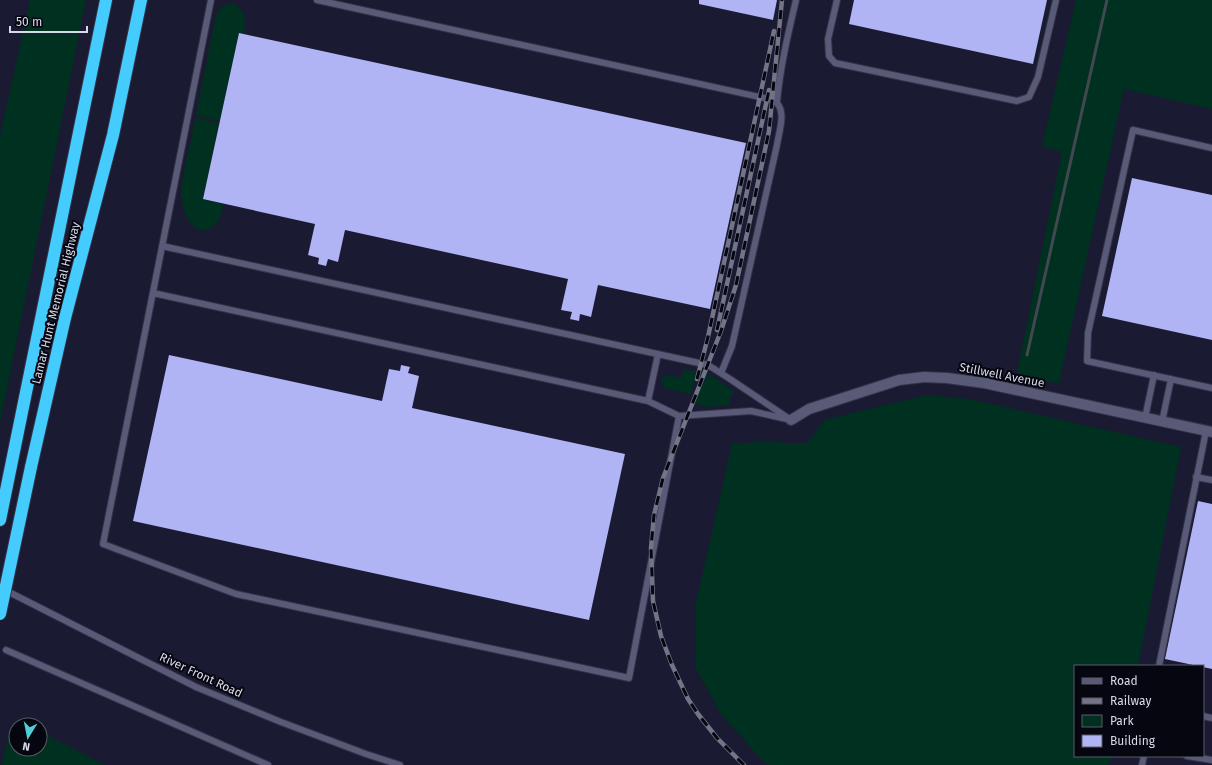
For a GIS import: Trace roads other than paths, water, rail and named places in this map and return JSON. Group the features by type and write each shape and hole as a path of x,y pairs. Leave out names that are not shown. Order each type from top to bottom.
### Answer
{"highway":[{"name":"Lamar Hunt Memorial Highway","path":"0,520 106,0"},
{"name":"Lamar Hunt Memorial Highway","path":"0,614 31,467 65,318 113,135 141,0"}],"street":[{"name":"Stillwell Avenue","path":"791,420 809,409 828,402 898,380 924,377 984,383 1209,432"}],"lane":[{"path":"211,0 103,544 236,594 629,678 679,416"},
{"path":"317,0 777,102 782,112 777,145 732,346 721,373"},
{"path":"777,102 785,52 796,0"},
{"path":"837,0 828,39 829,56 835,63 1017,102 1029,97 1038,77 1056,0"},
{"path":"1212,148 1133,130 1088,333 1087,361 1212,388"},
{"path":"162,246 708,365 791,420"},
{"path":"153,293 648,401 679,416 751,411 791,420"},
{"path":"648,401 658,354"},
{"path":"1145,418 1154,375"},
{"path":"1162,422 1171,379"},
{"path":"1158,665 1196,477 1209,432"},
{"path":"1196,477 1212,480"},
{"name":"River Front Road","path":"0,588 196,687 280,722 400,765"},
{"path":"6,650 268,765"},
{"path":"1193,757 1212,760"}],"waterway":[{"path":"1027,355 1107,0"}],"railway":[{"path":"744,765 717,738 698,714 688,699 672,665 661,636 653,601 651,548 654,515 663,478 721,331 736,285 769,131 782,0"},
{"path":"697,379 708,337 774,31"},
{"path":"717,330 769,90"}]}
